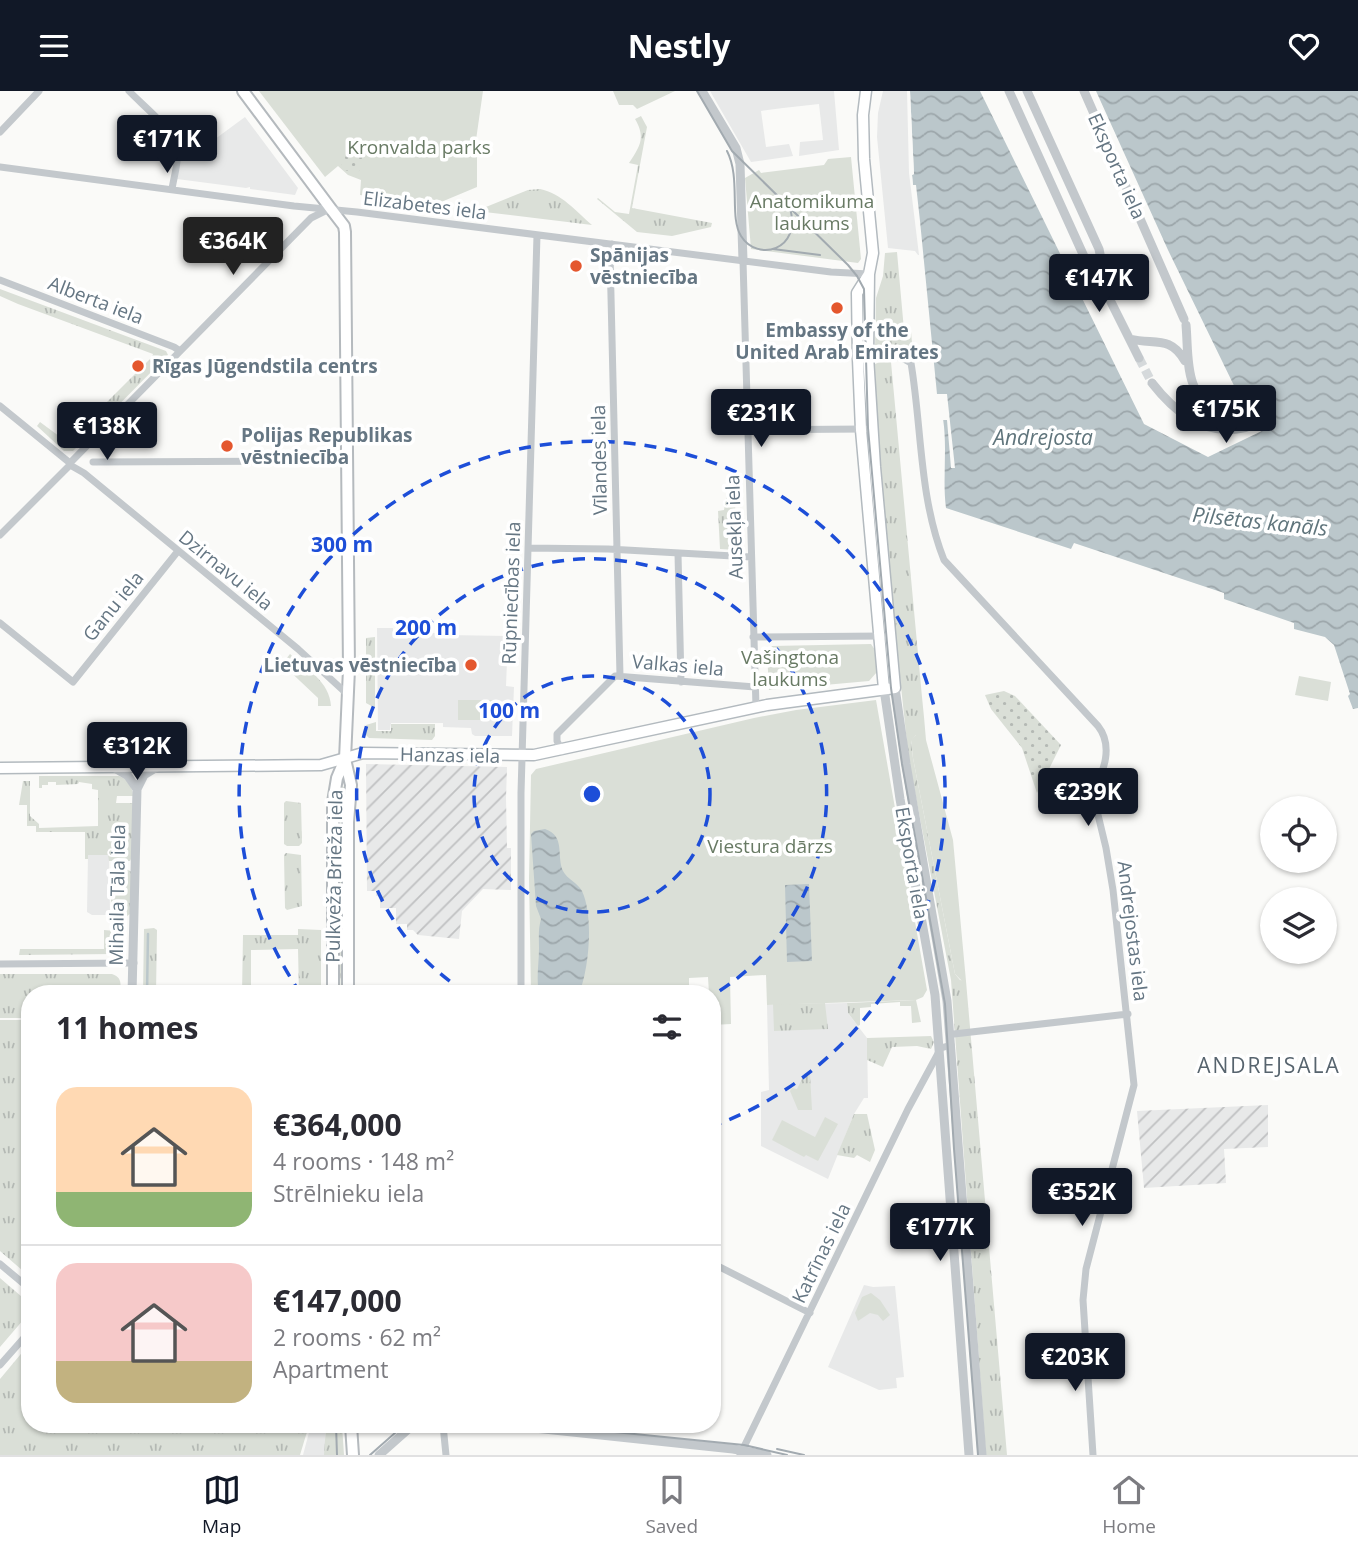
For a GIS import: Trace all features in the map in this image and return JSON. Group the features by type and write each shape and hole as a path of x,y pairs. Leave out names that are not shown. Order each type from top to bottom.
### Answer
{"main road":[{"name":"Pulkveža Brieža iela","path":"243,91 344,226 345,232 349,669 345,759 351,785 348,822 348,985"},
{"name":"Eksporta iela","path":"866,91 863,115 864,159 873,253 863,357 861,430 890,689"},
{"name":"Eksporta iela","path":"869,274 857,293 872,429 885,637"},
{"name":"Hanzas iela","path":"0,768 321,765 367,753 522,757 562,751 756,707 890,689"},
{"name":"Pulkveža Brieža iela","path":"333,985 333,801 337,778 345,759"},
{"path":"352,1433 353,1455"}],"street":[{"path":"129,91 176,142 172,189"},
{"path":"702,91 736,148 740,164 743,261"},
{"path":"1009,91 1087,263 1102,284 1139,358"},
{"path":"1027,91 1098,249 1102,264 1102,284"},
{"name":"Eksporta iela","path":"1084,91 1185,322 1187,366"},
{"path":"0,131 34,93"},
{"name":"Elizabetes iela","path":"0,167 294,206 869,274"},
{"path":"0,535 311,218 331,209"},
{"name":"Rūpniecības iela","path":"521,985 522,757 537,235"},
{"name":"Vīlandes iela","path":"612,244 610,254 620,676"},
{"name":"Ausekļa iela","path":"743,261 756,707"},
{"path":"846,273 857,293"},
{"name":"Alberta iela","path":"0,280 180,351"},
{"path":"1130,339 1159,341 1178,350 1198,396 1206,403 1226,411 1249,413 1248,401 1251,396 1260,403 1262,417 1258,422 1241,429 1202,426 1175,408 1152,383"},
{"name":"Andrejostas iela","path":"863,357 900,357 911,363 926,492 937,544 944,560 1103,733 1106,752 1104,768 1092,790 1111,879 1134,1085 1084,1280 1093,1455"},
{"name":"Dzirnavu iela","path":"0,407 298,649 346,693"},
{"path":"747,430 872,429"},
{"path":"83,452 93,462 300,461"},
{"path":"323,461 347,461"},
{"path":"84,473 93,462"},
{"path":"528,548 608,549 751,557"},
{"name":"Ganu iela","path":"0,623 73,682 178,551"},
{"path":"678,554 681,682"},
{"path":"753,638 885,637"},
{"name":"Valkas iela","path":"562,751 557,734 611,679 620,676 755,687"},
{"name":"Eksporta iela","path":"890,689 943,974 951,1045 982,1455"},
{"name":"Eksporta iela","path":"890,689 900,799 932,975 940,1051 969,1455"},
{"path":"113,767 128,776 137,789 144,775 160,766"},
{"name":"Mihaila Tāla iela","path":"133,985 137,789"},
{"path":"0,964 134,963"},
{"path":"954,1034 1128,1014"},
{"path":"940,1051 944,1046 951,1045"},
{"name":"Katrīnas iela","path":"741,1452 904,1117 940,1051"},
{"path":"930,1070 952,1069"},
{"path":"0,1264 21,1282"},
{"path":"721,1268 810,1313"},
{"path":"0,1365 21,1341"},
{"path":"379,1455 404,1433"},
{"path":"444,1433 446,1455"},
{"path":"576,1433 767,1455"}],"shaded area":[{"path":"710,91 834,91 839,150 799,156 800,142 823,140 819,104 761,111 766,147 789,144 793,156 751,162"},
{"path":"883,91 910,91 912,175 923,255 918,255 915,251 888,248 877,137 878,113"},
{"path":"245,117 298,188 295,195 177,179 182,143 210,146 211,142"},
{"path":"377,628 393,628 393,633 439,633 440,638 447,638 447,635 508,636 506,686 514,687 512,736 475,736 471,728 443,727 443,723 391,723 390,730 378,730"},
{"path":"366,764 507,767 507,848 511,848 511,890 483,889 462,911 459,939 418,935 413,930 407,930 407,924 396,924 396,908 380,908 380,896 376,896 376,891 367,891"},
{"path":"88,855 109,855 110,912 106,915 92,915 87,912"},
{"path":"847,1003 848,1013 867,1038 868,1098 864,1098 854,1114 828,1179 761,1146 761,1092 769,1090 767,1005"},
{"name":"ANDREJSALA","path":"1268,1105 1268,1147 1224,1149 1226,1183 1144,1188 1137,1111"},
{"path":"864,1285 895,1286 904,1377 896,1378 897,1388 879,1390 828,1367"},
{"path":"309,1433 325,1433 325,1455 303,1455"}],"green space":[{"name":"Kronvalda parks","path":"259,91 483,91 474,154 477,155 477,187 434,205 360,195 361,180 348,175 338,166 325,177"},
{"path":"613,91 675,91 637,109 633,105 619,105"},
{"path":"641,116 647,127 632,208 712,223 711,227 672,236 637,232 597,199 615,212 629,214 638,165 629,163 640,142 640,131 635,119"},
{"path":"354,140 372,150 357,174 345,170 341,165"},
{"name":"Anatomikuma laukums","path":"851,157 861,259 858,263 751,249 745,178 759,170 761,173 824,165 828,159"},
{"path":"540,189 562,199 592,225 476,211 528,190"},
{"path":"897,252 904,330 911,331 913,355 875,348 876,298 883,276 885,253"},
{"path":"0,289 166,351 168,355 73,451 64,451 37,426 40,422 67,442 153,354 18,304 0,296"},
{"path":"891,362 924,717 916,717 916,735 911,741 913,758 955,974 960,980 966,981 1007,1455 986,1455 951,980 909,761 878,473 875,364"},
{"path":"735,493 736,550 720,549 718,511 724,510 727,494"},
{"path":"375,637 375,708 366,703 366,638"},
{"name":"Vašingtona laukums","path":"871,644 875,650 877,672 869,681 769,690 767,652 772,646"},
{"path":"290,654 322,683 330,697 331,706 318,706 318,698 282,664"},
{"path":"1299,676 1331,682 1328,701 1295,695"},
{"path":"1004,691 1015,696 1061,745 1037,793 1022,748 991,709 985,695"},
{"path":"458,700 496,700 496,720 458,720"},
{"name":"Viestura dārzs","path":"876,700 927,990 923,997 916,1000 767,1005 766,975 730,977 731,1024 721,1025 721,985 708,985 708,977 689,978 689,985 531,985 531,775 536,769 796,710"},
{"path":"916,717 924,717 926,740 953,840 966,981 962,981 955,974 913,758 911,740 916,735"},
{"path":"376,722 376,731 391,731 391,724 435,724 435,736 432,740 369,738 366,735 366,725"},
{"path":"39,776 119,776 125,779 133,796 117,796 116,803 133,803 130,861 109,861 108,855 88,855 88,859 85,859 85,832 36,832 36,826 27,826 27,805 19,805 23,781 30,781 30,816 39,824 39,828 98,826 98,790 92,789 92,784 79,782 56,785 56,782 48,782 48,785 39,788"},
{"path":"340,786 344,787 341,839 343,985 341,985 336,864"},
{"path":"286,801 301,803 302,843 299,846 284,844"},
{"path":"284,855 301,855 302,906 287,910"},
{"path":"124,868 132,872 130,914 124,918 115,918 111,914 111,873 114,869"},
{"path":"144,929 157,930 156,985 143,985"},
{"path":"298,929 321,930 321,985 299,985 298,949 251,950 251,985 242,985 243,935 298,935"},
{"path":"104,930 123,936 110,936 110,945 124,946 123,951 114,954 19,955 20,949 104,949"},
{"path":"0,974 112,974 121,984 21,985 21,1018 0,1018"},
{"path":"916,1000 921,1022 912,1023 911,1006 900,1006 900,1002 871,1004 871,1007 860,1008 858,1026 848,1013 847,1003"},
{"path":"825,1003 828,1029 774,1031 773,1004"},
{"path":"0,1020 21,1020 21,1269 0,1251"},
{"path":"931,1036 934,1042 931,1049 917,1046 892,1047 883,1067 867,1060 867,1038"},
{"path":"805,1073 810,1074 812,1110 798,1110 790,1091 792,1088 797,1089"},
{"path":"854,1114 867,1114 875,1150 870,1162 857,1155 854,1158 837,1155"},
{"path":"825,1117 838,1124 818,1161 806,1155 804,1157 772,1140 782,1120 815,1137"},
{"path":"0,1278 21,1296 21,1322 0,1347"},
{"path":"871,1293 880,1300 890,1315 883,1321 878,1315 870,1313 858,1321 855,1313 862,1297"},
{"path":"21,1354 21,1433 307,1433 300,1455 0,1455 0,1379"},
{"path":"325,1433 343,1433 344,1455 324,1455"}],"water":[{"path":"910,91 980,91 1144,424 1208,457 1276,424 1261,392 1241,400 1168,250 1096,91 1358,91 1358,708 1353,709 1334,645 1325,637 1294,629 1294,623 1224,599 1224,593 1074,543 1071,549 946,508 945,434 935,393 912,175"},
{"path":"545,829 556,836 563,871 580,888 586,902 589,943 581,985 538,985 541,919 536,906 531,834"},
{"path":"809,884 812,961 787,962 785,885"}],"pier":[{"path":"907,91 910,91 912,175 913,185 916,185 937,394 947,394 955,468 951,468 947,420 939,420 938,406 932,395 909,173"}],"waterway":[{"path":"147,985 148,934"}],"tunnel":[{"path":"1139,358 1152,383"},
{"path":"300,461 323,461"}],"tram line":[{"path":"697,91 732,151 848,265 864,289 868,428 891,688 945,1004 978,1455"},
{"path":"727,151 733,173 738,228 748,244 767,250 784,243 790,234 792,223 790,208"},
{"path":"773,249 820,255"},
{"path":"336,1433 337,1455"},
{"path":"370,1455 395,1433"},
{"path":"625,1433 744,1445 787,1455"},
{"path":"777,1449 804,1455"}],"place":[{"name":"Spānijas vēstniecība","path":"576,266"},
{"name":"Embassy of the United Arab Emirates","path":"837,308"},
{"name":"Rīgas Jūgendstila centrs","path":"138,366"},
{"name":"Polijas Republikas vēstniecība","path":"227,446"},
{"name":"Lietuvas vēstniecība","path":"471,665"}],"district":[{"name":"ANDREJSALA","path":"1269,1066"}],"water label":[{"name":"Andrejosta","path":"1043,438"},
{"name":"Pilsētas kanāls","path":"1260,522"}]}
